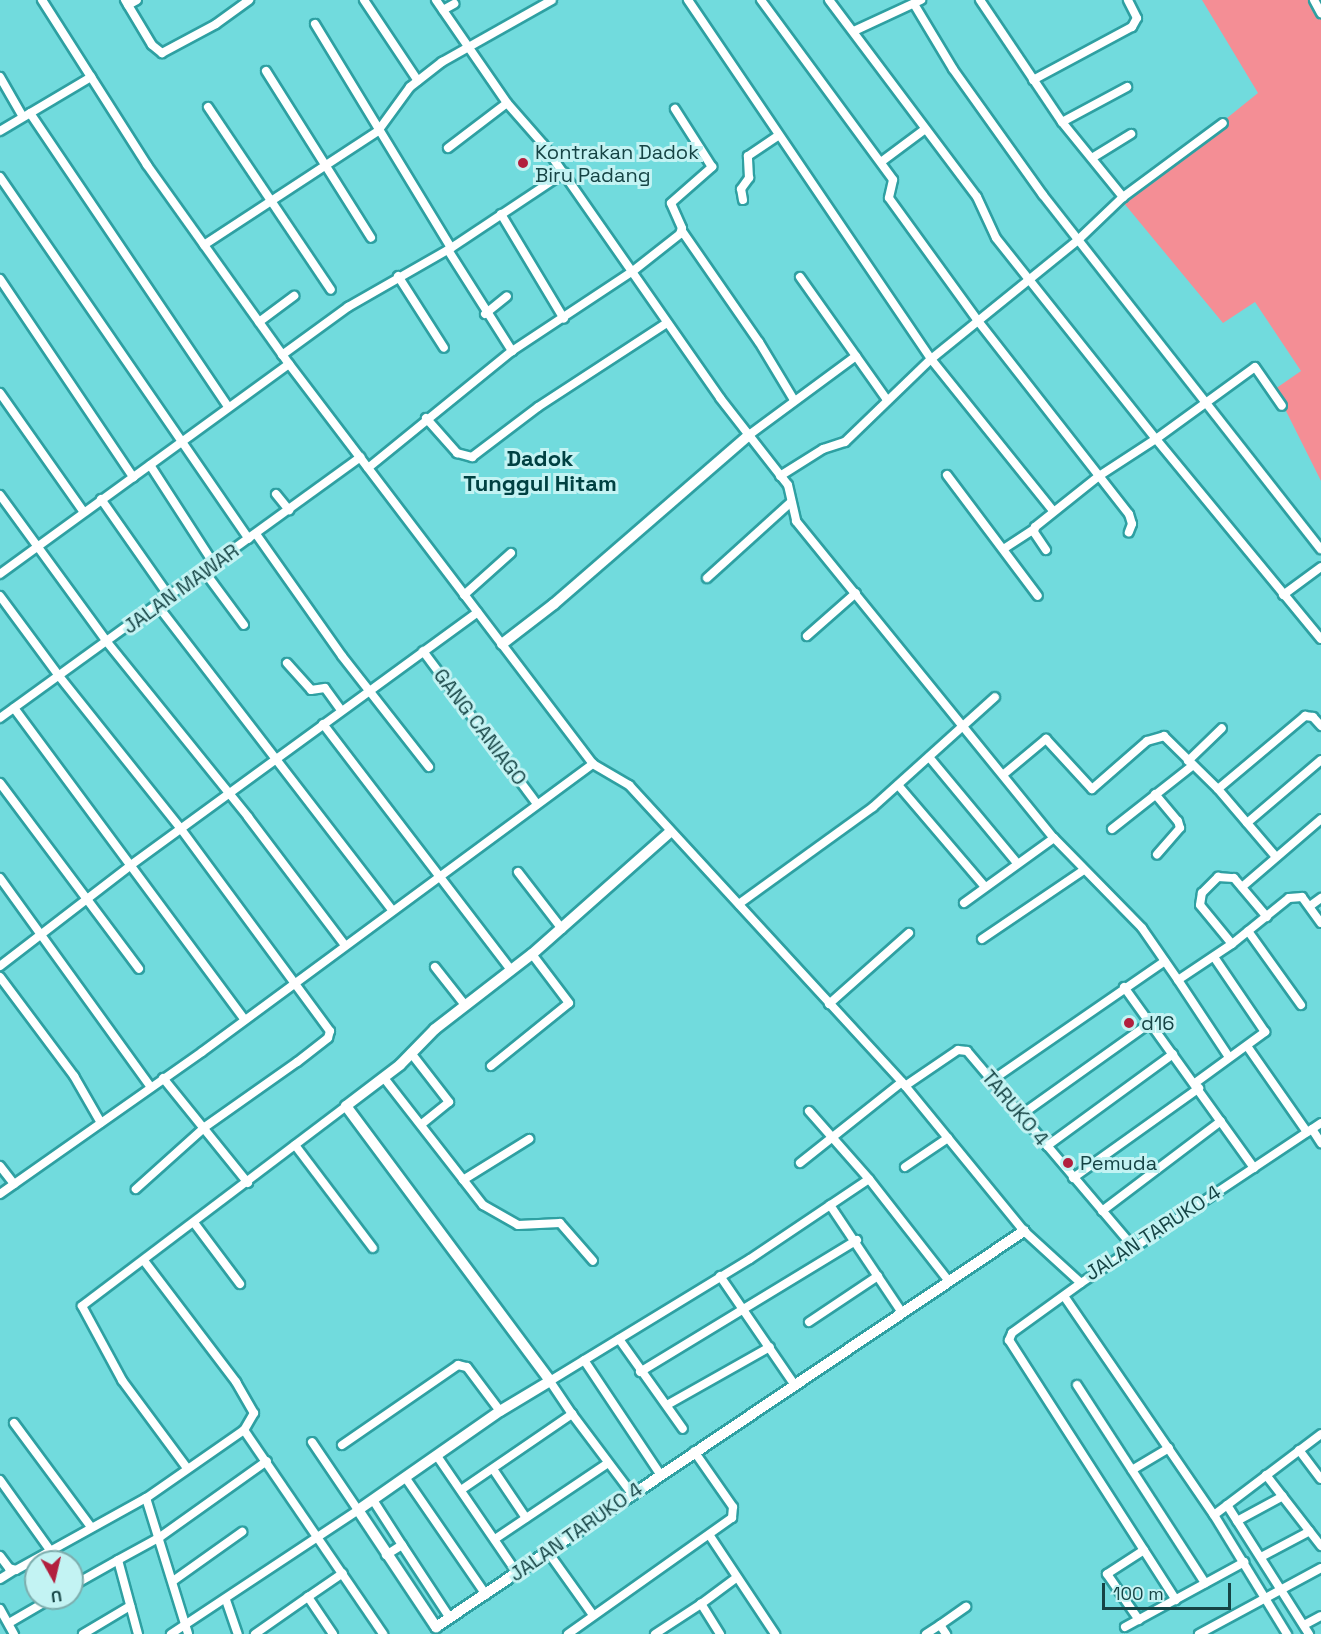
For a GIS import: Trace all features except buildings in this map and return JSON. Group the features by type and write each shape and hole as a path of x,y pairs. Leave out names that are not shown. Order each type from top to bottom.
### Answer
{"street":[{"path":"42,0 204,245 282,355 592,764 629,785 670,832 739,903 903,1084 1024,1231"},
{"path":"137,0 127,2 154,48 162,53 216,24 249,0"},
{"path":"364,0 418,81"},
{"path":"436,0 507,103 564,173 667,323 790,490 796,521 1054,838 1142,928 1229,1057"},
{"path":"204,245 378,131 396,103 418,81 533,4 552,0"},
{"path":"688,0 931,359 1053,511"},
{"path":"761,0 894,182 889,198 978,321 1131,517 1129,532"},
{"path":"829,0 854,31 924,130 977,197 996,238 1028,280 1321,639"},
{"path":"980,0 1062,122 1123,197"},
{"path":"1033,80 1132,27 1137,18 1128,0"},
{"path":"1314,0 1321,14"},
{"path":"854,31 918,2 953,69 1078,240 1321,549"},
{"path":"443,10 454,4"},
{"path":"315,24 449,249 485,314 512,351"},
{"path":"266,71 372,238"},
{"path":"0,77 228,406"},
{"path":"0,131 91,77"},
{"path":"1062,122 1127,87"},
{"path":"448,148 507,103"},
{"path":"208,107 269,201 331,290"},
{"path":"675,109 712,167 670,203 682,231 759,342 794,400"},
{"path":"780,476 823,449 845,442 931,359 1078,240 1123,197 1223,123"},
{"path":"881,162 924,130"},
{"path":"1092,158 1131,134"},
{"path":"743,200 741,189 749,178 748,156 778,136"},
{"path":"282,355 348,307 398,276 449,249 564,173"},
{"path":"0,177 182,442 429,767"},
{"path":"501,214 564,319"},
{"path":"368,468 426,418 512,351 564,319 633,271 682,231"},
{"path":"398,276 444,348"},
{"path":"800,277 887,400"},
{"path":"0,279 133,477"},
{"path":"259,322 294,296"},
{"path":"485,314 507,296"},
{"path":"426,418 457,453 472,457 538,407 667,323"},
{"path":"502,644 554,604 749,435 856,357"},
{"path":"0,574 83,511 289,364"},
{"path":"1005,548 1034,529 1053,511 1099,476 1156,439 1205,401 1257,368 1282,406"},
{"path":"0,393 83,511"},
{"name":"JALAN MAWAR","path":"0,718 158,606 360,457"},
{"path":"150,465 214,564"},
{"path":"947,475 971,511 1005,548 1038,596"},
{"path":"276,494 288,510"},
{"path":"0,495 107,642 344,944"},
{"path":"100,499 169,596"},
{"path":"707,578 791,502"},
{"path":"1034,529 1046,550"},
{"path":"464,595 512,553"},
{"path":"1283,594 1321,567"},
{"path":"204,571 244,625"},
{"path":"807,636 856,593"},
{"path":"0,596 58,676 181,829 292,983 330,1029 328,1038 205,1127 136,1189"},
{"path":"158,606 392,910"},
{"path":"0,966 131,865 478,612"},
{"name":"GANG CANIAGO","path":"423,651 537,804"},
{"path":"287,663 311,690 325,688 341,710"},
{"path":"739,903 898,785 961,725 995,697"},
{"path":"14,708 245,1020"},
{"path":"1218,789 1305,716 1313,717 1321,726"},
{"path":"322,724 511,970"},
{"path":"1112,829 1190,764 1222,728"},
{"path":"1004,774 1042,739 1049,741 1090,789 1154,737 1167,737 1190,764 1218,789 1276,856"},
{"path":"929,757 1017,863"},
{"path":"1247,823 1321,760"},
{"path":"0,1194 245,1020 344,944 592,764"},
{"path":"0,783 139,969"},
{"path":"898,785 985,887"},
{"path":"1155,794 1178,821 1180,828 1157,854"},
{"path":"1242,887 1321,819"},
{"path":"187,1468 122,1380 82,1309 82,1305 145,1262 384,1078 465,1005 562,929 670,832"},
{"path":"964,903 1054,838"},
{"path":"982,939 1084,870"},
{"path":"518,872 562,929"},
{"path":"1232,944 1202,910 1200,901 1220,875 1234,878 1267,917"},
{"path":"0,878 151,1087"},
{"path":"1178,980 1214,957 1295,896 1310,906 1321,923"},
{"path":"1310,906 1321,898"},
{"path":"1248,931 1301,1005"},
{"path":"829,1004 909,933"},
{"path":"491,1066 569,1003 532,954"},
{"path":"1073,1178 1197,1085 1229,1057 1266,1032 1214,957"},
{"path":"991,1081 1164,961"},
{"path":"435,968 465,1005"},
{"path":"0,977 74,1076 101,1123"},
{"path":"1124,987 1197,1085 1254,1168"},
{"path":"1021,1115 1150,1023"},
{"path":"1246,1046 1321,1143"},
{"name":"TARUKO 4","path":"903,1084 958,1050 966,1051 1133,1247"},
{"path":"411,1053 449,1102 421,1125"},
{"path":"1047,1146 1173,1054"},
{"path":"163,1078 205,1127 248,1183"},
{"path":"384,1078 483,1205 509,1222 524,1226 560,1223 593,1261"},
{"path":"800,1163 903,1084"},
{"path":"346,1106 632,1494"},
{"path":"809,1111 869,1179 948,1280"},
{"path":"1102,1211 1221,1121"},
{"name":"JALAN TARUKO 4","path":"312,1442 435,1630 660,1474 1024,1231 1081,1283 1321,1123"},
{"path":"905,1167 948,1138"},
{"path":"463,1180 529,1139"},
{"path":"295,1145 373,1248"},
{"path":"0,1166 14,1184"},
{"path":"171,1634 226,1600 500,1411 720,1276 869,1179"},
{"path":"830,1205 856,1240 901,1311"},
{"path":"195,1224 240,1284"},
{"path":"640,1372 745,1310 856,1240"},
{"path":"0,1480 50,1550 146,1498 244,1430 253,1419 252,1408 145,1262"},
{"path":"720,1276 794,1384"},
{"path":"809,1322 878,1276"},
{"path":"1081,1283 1012,1333 1010,1342 1176,1600"},
{"path":"1064,1296 1214,1515 1286,1634"},
{"path":"619,1339 640,1372 683,1429"},
{"path":"667,1405 770,1347"},
{"path":"584,1360 660,1474"},
{"path":"342,1445 458,1365 467,1367 500,1411"},
{"path":"1077,1385 1205,1583"},
{"path":"461,1490 572,1413"},
{"path":"14,1423 91,1527"},
{"path":"244,1430 383,1634"},
{"path":"1214,1515 1321,1434"},
{"path":"1132,1470 1169,1448"},
{"path":"1299,1450 1321,1479"},
{"path":"568,1634 710,1536 732,1518 734,1510 694,1451"},
{"path":"437,1456 517,1573"},
{"path":"84,1579 160,1537 267,1461"},
{"path":"495,1539 608,1463"},
{"path":"493,1469 526,1518"},
{"path":"1266,1475 1321,1546"},
{"path":"405,1478 486,1595"},
{"path":"1237,1521 1283,1496"},
{"path":"146,1498 160,1537 188,1634"},
{"path":"373,1500 450,1618"},
{"path":"1227,1505 1309,1634"},
{"path":"1261,1557 1310,1531"},
{"path":"173,1581 242,1532"},
{"path":"710,1536 775,1634"},
{"path":"386,1555 402,1545"},
{"path":"1138,1620 1107,1574 1144,1550"},
{"path":"548,1551 593,1615"},
{"path":"0,1556 13,1571"},
{"path":"118,1560 138,1634"},
{"path":"1125,1627 1244,1562"},
{"path":"0,1579 24,1565"},
{"path":"1199,1634 1321,1568"},
{"path":"255,1634 343,1573"},
{"path":"655,1634 736,1578"},
{"path":"308,1597 329,1632"},
{"path":"226,1600 238,1634"},
{"path":"701,1604 720,1634"},
{"path":"83,1634 130,1606"},
{"path":"926,1634 966,1607"},
{"path":"0,1609 14,1634"},
{"path":"9,1623 31,1610"},
{"path":"1304,1625 1321,1616"},
{"path":"940,1625 946,1634"}],"shaded area":[{"path":"1202,0 1314,0 1321,13 1321,481 1275,389 1301,371 1255,302 1223,323 1123,202 1258,93"}],"place":[{"name":"Kontrakan Dadok Biru Padang","path":"523,163"},
{"name":"d16","path":"1129,1023"},
{"name":"Pemuda","path":"1068,1163"}],"district":[{"name":"Dadok Tunggul Hitam","path":"540,470"}]}
